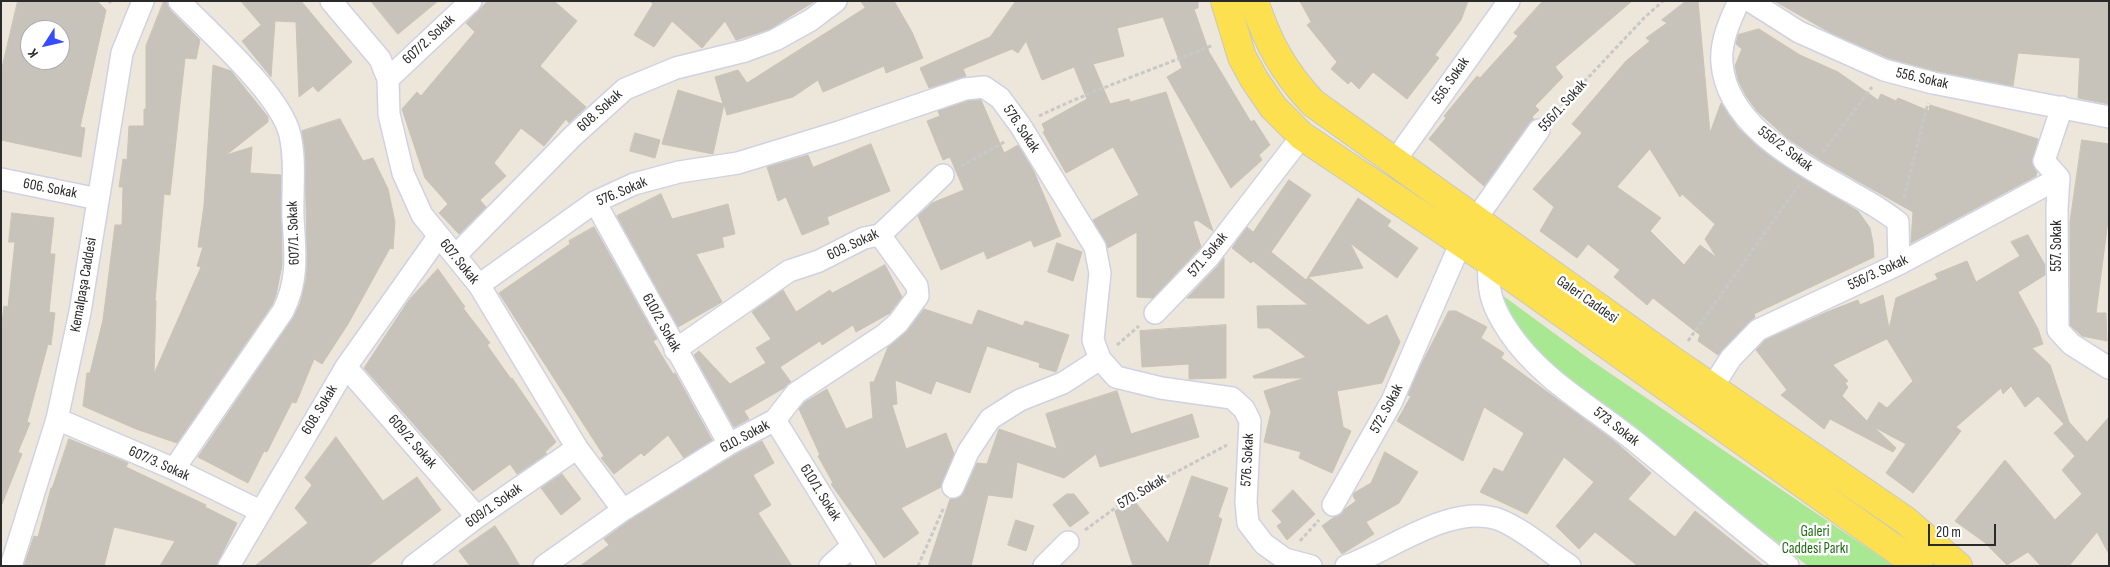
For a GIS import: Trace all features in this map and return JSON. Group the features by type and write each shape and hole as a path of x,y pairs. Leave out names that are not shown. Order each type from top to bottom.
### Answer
{"main road":[{"name":"Galeri Caddesi","path":"1225,1 1234,36 1254,79 1273,107 1302,136 1468,231 1713,386 1906,520 1927,536 1958,566"},
{"name":"Galeri Caddesi","path":"1254,1 1264,33 1277,58 1294,82 1313,103 1394,162 1468,231 1489,261 1919,566"}],"street":[{"name":"Kemalpaşa Caddesi","path":"11,566 57,419 80,312 122,53 143,1"},
{"name":"607/1. Sokak","path":"174,470 283,311 292,294 296,268 290,134 278,109 262,87 179,1"},
{"name":"607. Sokak","path":"331,1 380,59 388,79 389,114 403,172 422,214 438,237 456,255 479,285 577,448 623,510"},
{"name":"607/2. Sokak","path":"388,79 471,1"},
{"name":"608. Sokak","path":"456,255 573,136 625,89 676,68 745,51 775,40 811,20 836,1"},
{"name":"556/2. Sokak","path":"1739,1 1730,19 1723,48 1722,64 1735,103 1750,122 1778,147 1810,169 1861,196 1898,222"},
{"name":"556. Sokak","path":"1750,1 1799,32 1884,70 1933,83 2109,117"},
{"name":"556. Sokak","path":"1394,162 1500,5"},
{"name":"576. Sokak","path":"479,285 595,202 634,184 679,172 738,162 839,132 964,89 984,87 1000,98 1022,128 1095,247 1100,273 1093,340 1100,360 1116,378 1161,388 1232,398 1244,409 1250,421 1246,502 1248,523 1264,544 1285,558 1311,566"},
{"path":"2059,178 2044,161 2062,108"},
{"name":"556/1. Sokak","path":"1468,231 1539,130"},
{"name":"571. Sokak","path":"1155,313 1208,258 1302,136"},
{"name":"609. Sokak","path":"675,350 788,271 820,261 864,238 880,235 943,176"},
{"name":"556/3. Sokak","path":"1713,386 1731,358 1758,330 1899,264 2059,178"},
{"name":"557. Sokak","path":"2059,178 2057,208 2058,330 2071,344 2109,368"},
{"name":"606. Sokak","path":"1,179 98,199"},
{"name":"610/2. Sokak","path":"595,202 728,444"},
{"path":"1898,222 1899,264"},
{"name":"572. Sokak","path":"1333,505 1392,402 1468,231"},
{"name":"610. Sokak","path":"544,566 623,510 728,444 775,420 796,393 884,335 898,323 918,296 917,286 880,235"},
{"name":"608. Sokak","path":"230,566 260,511 346,367 438,237"},
{"name":"573. Sokak","path":"1489,261 1488,286 1493,306 1509,333 1538,368 1637,442 1788,566"},
{"path":"953,487 968,452 990,419 1020,400 1063,383 1100,360"},
{"name":"609/2. Sokak","path":"346,367 477,518"},
{"name":"607/3. Sokak","path":"57,419 174,470 260,511"},
{"name":"610/1. Sokak","path":"775,420 865,566"},
{"name":"609/1. Sokak","path":"413,566 477,518 577,448"},
{"path":"1346,566 1448,520 1476,514 1500,521 1570,566"},
{"path":"1044,566 1068,542"},
{"path":"830,566 852,546"}],"path":[{"name":"556/1. Sokak","path":"1539,130 1644,18 1663,1"},
{"path":"943,176 1022,128 1086,93 1142,74 1234,36"},
{"path":"1673,360 1810,169 1884,70"},
{"path":"1898,222 1933,83"},
{"path":"1100,360 1155,313"},
{"name":"570. Sokak","path":"1068,542 1133,495 1250,434"},
{"path":"918,566 953,487"},
{"path":"1285,558 1333,505"}],"green space":[{"name":"Galeri Caddesi Parkı","path":"1502,295 1592,361 1894,566 1808,566 1549,365 1508,312"}],"building":[{"path":"18,1 98,2 106,10 80,127 85,128 81,157 1,140 1,72"},
{"path":"164,1 167,1 170,10 200,40 196,59 185,58 170,195 164,194 155,301 154,374 201,267 197,266 203,247 198,247 204,206 213,65 231,71 268,117 268,122 226,155 252,147 250,173 281,175 282,265 276,295 272,305 177,443 136,429 83,406 87,373 90,373 103,320 115,225 122,225 123,187 119,187 123,159 127,160 129,126 144,126 144,109 146,109 146,46"},
{"path":"241,1 301,1 352,62 318,92 313,86 299,97 296,22 275,21 271,77 242,41 261,25"},
{"path":"371,1 438,1 398,34"},
{"path":"488,1 554,1 577,21 540,66 586,107 569,123 566,119 544,146 521,128 494,163 506,176 480,200 486,207 459,234 439,213 448,204 425,178 402,109 417,92 421,96 475,32 466,23"},
{"path":"650,1 815,1 770,29 736,40 725,21 702,48 672,21 654,47 634,35 653,4"},
{"path":"861,1 894,1 912,32 923,58 886,73 884,66 823,92 818,80 793,97 727,115 724,104 713,154 662,144 678,90 723,104 715,77 738,70 747,83 865,8"},
{"path":"1016,1 1198,1 1198,8 1194,9 1209,52 1251,122 1254,120 1270,145 1259,155 1262,160 1231,188 1167,77 1182,68 1163,17 1117,28 1124,56 1093,64 1110,104 1129,99 1130,102 1166,92 1213,231 1197,220 1193,222 1201,247 1153,298 1137,297 1137,232 1108,248 1093,220 1139,195 1113,147 1066,173 1043,132 1045,131 1042,124 1087,99 1074,67 1042,80 1026,41 1018,53 1012,49 963,69 966,76 929,88 920,68 990,37"},
{"path":"1300,1 1468,1 1461,20 1435,55 1439,58 1407,99 1373,72 1359,89 1351,81 1348,84 1331,69 1337,62 1307,25 1311,22"},
{"path":"1543,1 1632,1 1555,67 1563,77 1535,106 1539,110 1532,117 1534,119 1484,186 1429,139 1446,118 1444,116 1477,76 1480,78 1518,36 1514,33"},
{"path":"1686,1 1698,1 1710,133 1721,103 1738,128 1772,158 1858,211 1870,228 1873,243 1874,257 1754,314 1755,317 1718,355 1698,341 1700,335 1653,298 1647,305 1614,277 1620,270 1588,244 1577,258 1540,231 1554,207 1533,189 1582,133 1572,124 1626,61 1650,41 1646,38 1667,23 1662,20","holes":["1650,149 1680,197 1682,194 1715,224 1705,239 1717,258 1700,245 1684,265 1650,231 1661,218 1617,187"]},
{"path":"1775,1 2109,1 2109,104 2078,98 2080,58 2018,53 2013,86 1936,71 1888,58 1831,33"},
{"path":"1759,29 1800,55 1838,72 1878,100 1881,94 1896,101 1898,98 1929,111 1930,105 2038,139 2032,163 2037,172 2036,176 1911,243 1913,212 1822,161 1787,138 1757,111 1746,96 1738,80 1735,66 1742,49 1736,44 1738,35"},
{"path":"981,100 1004,153 1018,145 1034,172 1061,236 1034,247 1031,240 987,259 984,251 941,270 918,216 932,203 964,190 950,157 943,160 927,121 940,116 938,111 968,101"},
{"path":"340,119 363,161 373,158 388,189 395,222 393,249 390,248 348,324 322,364 314,359 296,403 292,402 267,452 264,451 248,483 198,457 293,318 300,304 306,279 307,255 305,155 302,131"},
{"path":"635,133 660,140 655,158 630,151"},
{"path":"2082,140 2109,144 2109,213 2096,313 2106,313 2107,341 2082,336 2070,325 2070,222"},
{"path":"871,144 890,191 827,217 829,224 802,235 786,197 778,201 767,167 808,155 813,167"},
{"path":"1289,180 1311,195 1271,252 1306,280 1358,198 1391,221 1387,226 1418,248 1397,278 1350,243 1363,268 1308,277 1368,325 1387,315 1400,342 1382,383 1337,391 1343,427 1351,431 1332,473 1299,458 1301,452 1264,442 1271,412 1264,391 1305,378 1254,378 1253,376 1306,357 1269,328 1258,328 1257,306 1308,305 1253,261 1251,263 1232,248 1247,227 1253,232"},
{"path":"661,194 672,219 728,204 735,234 722,237 724,247 696,254 722,302 678,327 617,216"},
{"path":"12,213 54,218 50,254 55,254 49,312 55,313 51,345 48,344 27,422 30,423 18,452 22,454 2,504 1,331 4,306 8,307 15,242 9,242"},
{"path":"594,227 657,339 653,341 673,374 675,373 712,440 684,458 668,435 644,456 641,453 614,474 601,458 604,456 499,293 570,244 569,241"},
{"path":"2028,235 2045,265 2045,275 2018,292 2038,329 2043,344 2032,348 2050,365 2069,422 2087,442 2109,417 2109,554 2097,532 2069,566 2041,566 2028,552 2007,565 1984,542 1955,521 2005,460 2055,520 2082,494 2062,470 2075,456 2054,433 2064,424 2038,396 2025,407 2011,386 2003,394 2001,388 1956,427 1961,431 1913,493 1886,473 1906,444 1874,427 1896,448 1893,452 1830,419 1824,429 1781,395 1787,390 1756,350 1765,340 1827,312 1858,300 1860,305 1883,295 1889,329 1896,298 1938,279 1935,274 1967,261 1976,282 2020,256 2011,242","holes":["1887,339 1913,381 1887,408 1879,402 1867,421 1842,396 1848,387 1845,383 1848,381 1833,365"]},
{"path":"1057,243 1082,252 1073,281 1048,272"},
{"path":"1224,258 1224,298 1187,298 1217,267"},
{"path":"885,265 902,297 890,313 856,332 853,325 822,345 820,341 780,367 791,382 744,411 749,419 734,427 694,355 699,351 730,384 766,363 756,348 771,339 752,312 783,290 796,312 830,290 832,293"},
{"path":"438,269 465,307 463,308 490,343 487,345 556,442 545,452 547,454 517,474 510,464 473,491 364,368 409,300"},
{"path":"924,309 972,325 978,310 1023,326 1025,321 1069,335 1056,372 1039,367 1040,363 987,346 970,393 936,381 931,394 895,380 897,404 892,405 906,449 946,433 954,454 941,487 901,508 919,533 884,558 831,484 833,483 818,456 820,455 799,409 805,402 827,389 846,429 873,418 870,382 874,382 888,347 906,332"},
{"path":"1449,311 1456,311 1487,327 1481,338 1504,353 1501,358 1613,440 1651,473 1628,499 1675,537 1695,511 1764,566 1638,566 1595,532 1579,549 1556,526 1594,482 1564,457 1527,514 1480,492 1494,468 1503,472 1524,433 1484,407 1463,461 1397,421 1411,396 1408,395 1421,365"},
{"path":"1226,325 1226,378 1189,379 1189,364 1142,367 1140,331"},
{"path":"1117,391 1131,434 1192,414 1199,437 1100,467 1096,454 1064,478 1017,462 1012,498 988,495 971,566 928,566 950,499 960,497 964,492 977,463 987,464 999,429 1057,449 1046,414"},
{"path":"336,437 383,501 417,477 441,510 368,566 255,566 308,523 295,508 312,485 305,478"},
{"path":"69,439 128,463 126,467 206,505 205,507 237,523 216,566 160,566 175,541 114,527 104,566 24,566 34,536 38,537 51,488"},
{"path":"762,441 774,463 753,475 771,505 758,513 792,566 580,566 609,545 604,539 630,520 735,455"},
{"path":"1385,452 1418,472 1399,503 1366,522 1374,534 1342,554 1322,526 1356,501 1353,496 1354,493 1371,483"},
{"path":"562,474 581,499 561,515 541,488"},
{"path":"1192,476 1228,488 1218,517 1222,519 1208,566 1133,566 1115,511 1132,498 1168,543"},
{"path":"1293,490 1315,514 1287,540 1277,526 1282,522 1272,511"},
{"path":"1067,494 1074,494 1089,513 1070,527 1053,505"},
{"path":"1016,520 1034,526 1026,551 1008,545"},
{"path":"495,526 520,566 470,566 459,551"}]}
